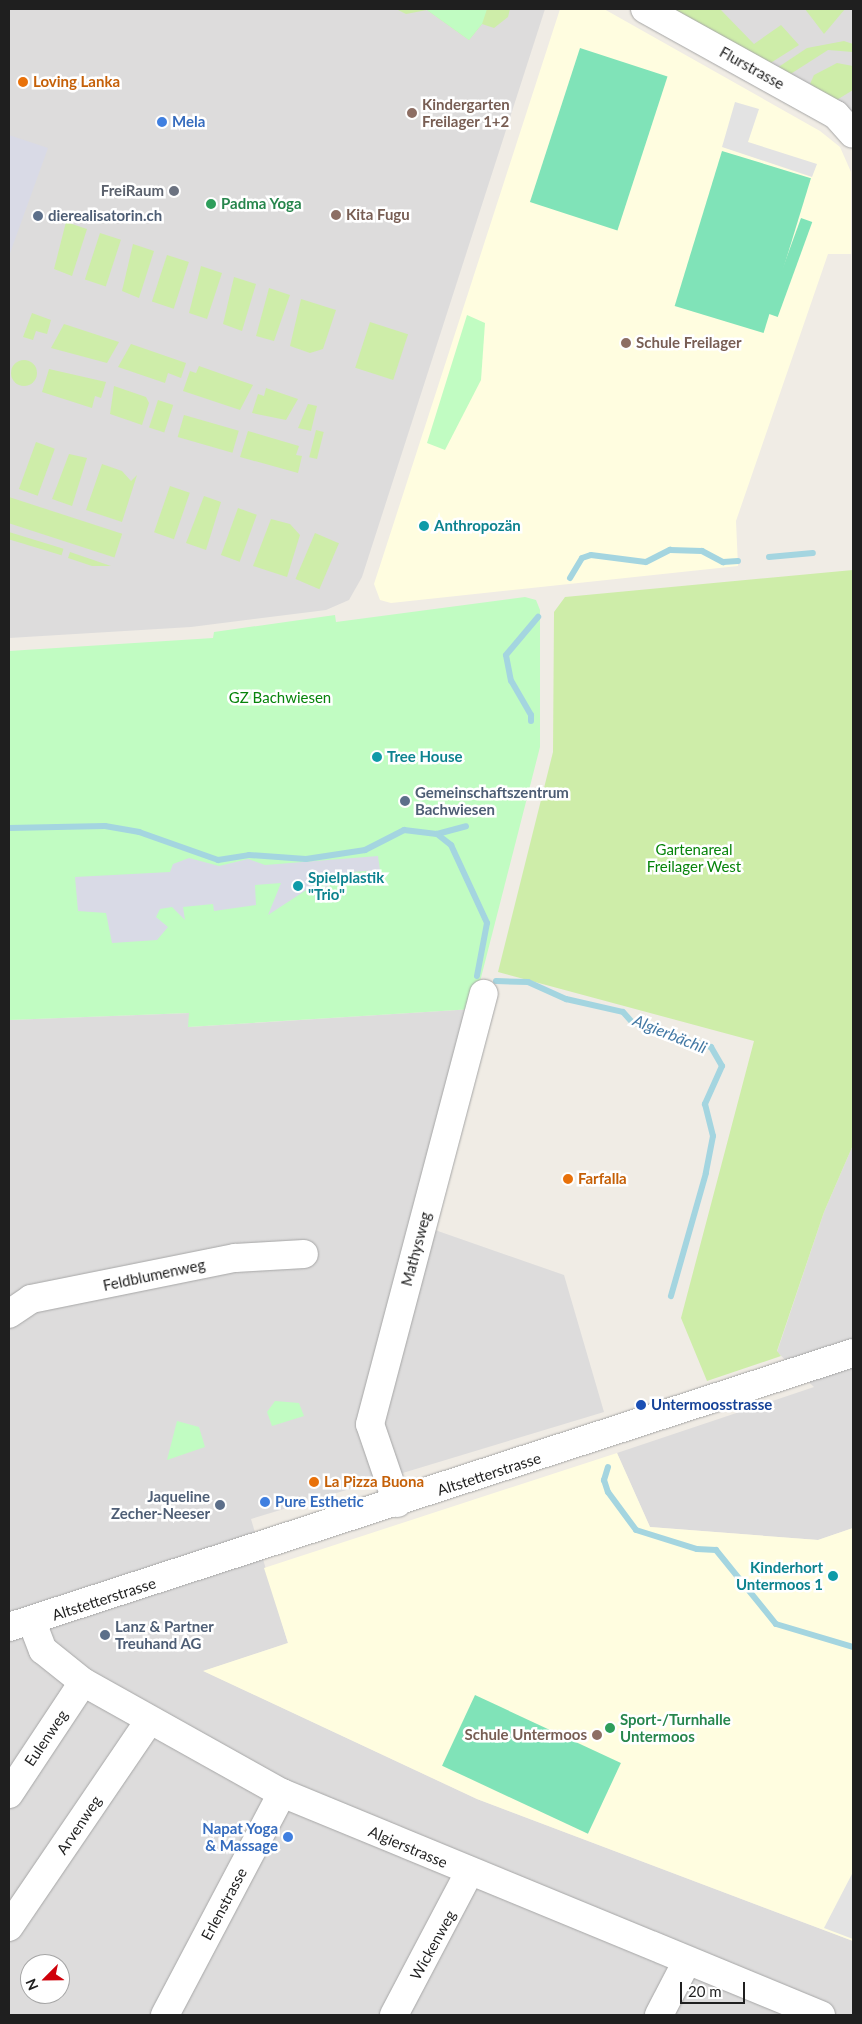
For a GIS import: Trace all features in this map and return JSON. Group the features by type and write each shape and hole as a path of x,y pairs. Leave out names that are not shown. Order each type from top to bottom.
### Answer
{"street":[{"name":"Flurstrasse","path":"645,9 836,115 853,134"},
{"name":"Mathysweg","path":"397,1503 370,1424 484,994"},
{"name":"Feldblumenweg","path":"9,1314 32,1299 235,1258 304,1254"},
{"name":"Altstetterstrasse","path":"21,1624 853,1354"},
{"name":"Algierstrasse","path":"21,1624 43,1650 83,1682 149,1721 282,1793 686,1963 821,2015"},
{"name":"Eulenweg","path":"9,1794 83,1682"},
{"name":"Arvenweg","path":"9,1927 149,1721"},
{"name":"Erlenstrasse","path":"165,2015 282,1793"},
{"name":"Wickenweg","path":"394,2015 469,1873"},
{"path":"659,2015 686,1963"}],"shaded area":[{"path":"9,9 545,9 362,577 349,600 326,610 191,627 9,638"},
{"name":"Schule Freilager","path":"560,9 604,9 820,131 840,147 851,172 851,254 828,254 736,521 738,566 391,603 380,600 374,584"},
{"path":"669,9 853,9 853,115"},
{"path":"735,102 759,109 748,142 817,164 812,177 722,147"},
{"path":"9,135 48,148 9,256"},
{"path":"378,856 380,870 352,872 325,888 323,883 314,885 268,915 281,883 255,885 256,905 214,911 213,904 183,907 185,920 172,907 160,909 156,917 168,927 157,940 112,943 106,913 78,911 75,877 170,872 173,864 189,858 219,866 248,859 265,865"},
{"path":"473,1009 415,1223 564,1275 604,1412 251,1519 288,1643 204,1671 477,1799 853,1941 853,2015 9,2015 9,1020 190,1013 189,1027"},
{"path":"853,1145 853,1528 818,1540 650,1527 617,1453 814,1387 777,1352 824,1212"},
{"name":"Schule Untermoos","path":"617,1453 650,1527 818,1540 853,1528 853,1941 477,1799 203,1671 288,1643 264,1568"},
{"path":"853,1872 853,1939 824,1928"}],"green space":[{"path":"396,9 510,9 508,17 494,28 482,24 469,40 427,10 406,14"},
{"path":"404,9 487,9 482,24 469,40 427,10"},
{"path":"672,9 720,9 754,44 781,25 799,45 769,64"},
{"path":"805,9 845,9 824,34"},
{"path":"844,41 853,44 853,52 828,50 789,75 777,68 807,48"},
{"path":"580,48 667,76 617,231 530,202"},
{"path":"837,63 853,66 853,90 835,101 810,84 814,75"},
{"path":"722,151 811,178 764,333 675,306"},
{"path":"801,218 812,222 778,317 766,313"},
{"path":"66,222 87,229 72,276 54,269"},
{"path":"100,233 121,240 106,286 85,280"},
{"path":"133,244 154,251 139,298 122,291"},
{"path":"167,255 189,262 174,309 152,302"},
{"path":"201,266 222,273 207,319 189,313"},
{"path":"234,277 256,284 242,331 223,324"},
{"path":"269,288 290,295 274,341 256,336"},
{"path":"301,299 336,310 323,349 310,353 290,346"},
{"path":"32,313 51,320 47,334 36,331 33,340 23,337"},
{"path":"467,315 485,323 481,380 445,450 427,443"},
{"path":"370,322 408,334 393,380 355,368"},
{"path":"64,324 119,342 107,363 51,348"},
{"path":"131,344 186,363 181,378 168,373 165,383 118,367"},
{"path":"24,360 33,364 37,373 33,382 24,386 15,382 11,373 15,364"},
{"path":"199,366 253,385 240,410 183,391 190,371 196,373"},
{"path":"49,369 106,382 101,398 95,396 92,408 42,392"},
{"path":"114,386 146,397 149,403 142,425 110,414"},
{"path":"266,388 298,399 286,420 252,413 258,394 264,396"},
{"path":"158,400 173,405 164,433 149,428"},
{"path":"308,404 317,406 311,431 298,428"},
{"path":"184,415 239,431 232,453 178,437"},
{"path":"316,430 324,432 317,459 309,457"},
{"path":"248,431 299,446 296,455 302,456 298,473 240,457"},
{"path":"36,442 55,449 38,496 19,489"},
{"path":"69,454 87,458 72,506 52,499"},
{"path":"102,464 122,471 131,481 137,475 122,522 86,510"},
{"path":"170,486 190,493 174,539 154,532"},
{"path":"204,496 221,502 206,550 186,543"},
{"path":"9,497 122,534 114,558 9,523"},
{"path":"238,508 257,515 240,562 221,555"},
{"path":"271,519 290,524 300,535 287,577 253,566"},
{"path":"9,532 64,549 61,555 9,539"},
{"path":"315,533 339,543 319,589 295,579"},
{"path":"70,552 111,566 92,566 68,558"},
{"name":"Gartenareal Freilager West","path":"853,570 853,1145 824,1212 777,1351 781,1356 707,1381 681,1318 754,1041 498,972 553,752 554,612 565,597"},
{"name":"GZ Bachwiesen","path":"525,597 536,600 540,610 540,747 473,1009 188,1027 189,1013 9,1020 9,651 213,638 214,632 335,615 336,622"},
{"path":"275,1401 299,1403 304,1416 272,1426 267,1412"},
{"path":"177,1421 199,1427 205,1447 167,1460"},
{"path":"475,1695 621,1763 588,1834 442,1766"}],"waterway":[{"path":"570,578 582,558 591,555 646,562 670,550 702,551 723,562 738,561"},
{"path":"769,557 813,553"},
{"path":"531,721 531,715 511,681 506,655 538,617"},
{"path":"9,828 105,826 139,832 218,860 249,855 306,859 365,850 404,830 437,834 466,826"},
{"name":"Algierbächli","path":"437,834 451,845 487,923 477,976"},
{"name":"Algierbächli","path":"496,981 528,982 566,999 623,1012 632,1022 711,1047 722,1066 705,1104 713,1136 706,1173 671,1296"},
{"name":"Algierbächli","path":"608,1467 604,1480 608,1492 636,1530 697,1549 716,1550 776,1624 853,1647"}],"place":[{"name":"Loving Lanka","path":"23,82"},
{"name":"Kindergarten Freilager 1+2","path":"412,113"},
{"name":"Mela","path":"162,122"},
{"name":"FreiRaum","path":"174,191"},
{"name":"Padma Yoga","path":"211,204"},
{"name":"Kita Fugu","path":"336,215"},
{"name":"dierealisatorin.ch","path":"38,216"},
{"name":"Schule Freilager","path":"626,343"},
{"name":"Anthropozän","path":"424,526"},
{"name":"Tree House","path":"377,757"},
{"name":"Gemeinschaftszentrum Bachwiesen","path":"405,801"},
{"name":"Spielplastik \"Trio\"","path":"298,886"},
{"name":"Farfalla","path":"568,1179"},
{"name":"Untermoosstrasse","path":"641,1405"},
{"name":"La Pizza Buona","path":"314,1482"},
{"name":"Pure Esthetic","path":"265,1502"},
{"name":"Jaqueline Zecher-Neeser","path":"220,1505"},
{"name":"Kinderhort Untermoos 1","path":"833,1576"},
{"name":"Lanz & Partner Treuhand AG","path":"105,1635"},
{"name":"Sport-/Turnhalle Untermoos","path":"610,1728"},
{"name":"Schule Untermoos","path":"597,1735"},
{"name":"Napat Yoga & Massage","path":"288,1837"}]}
